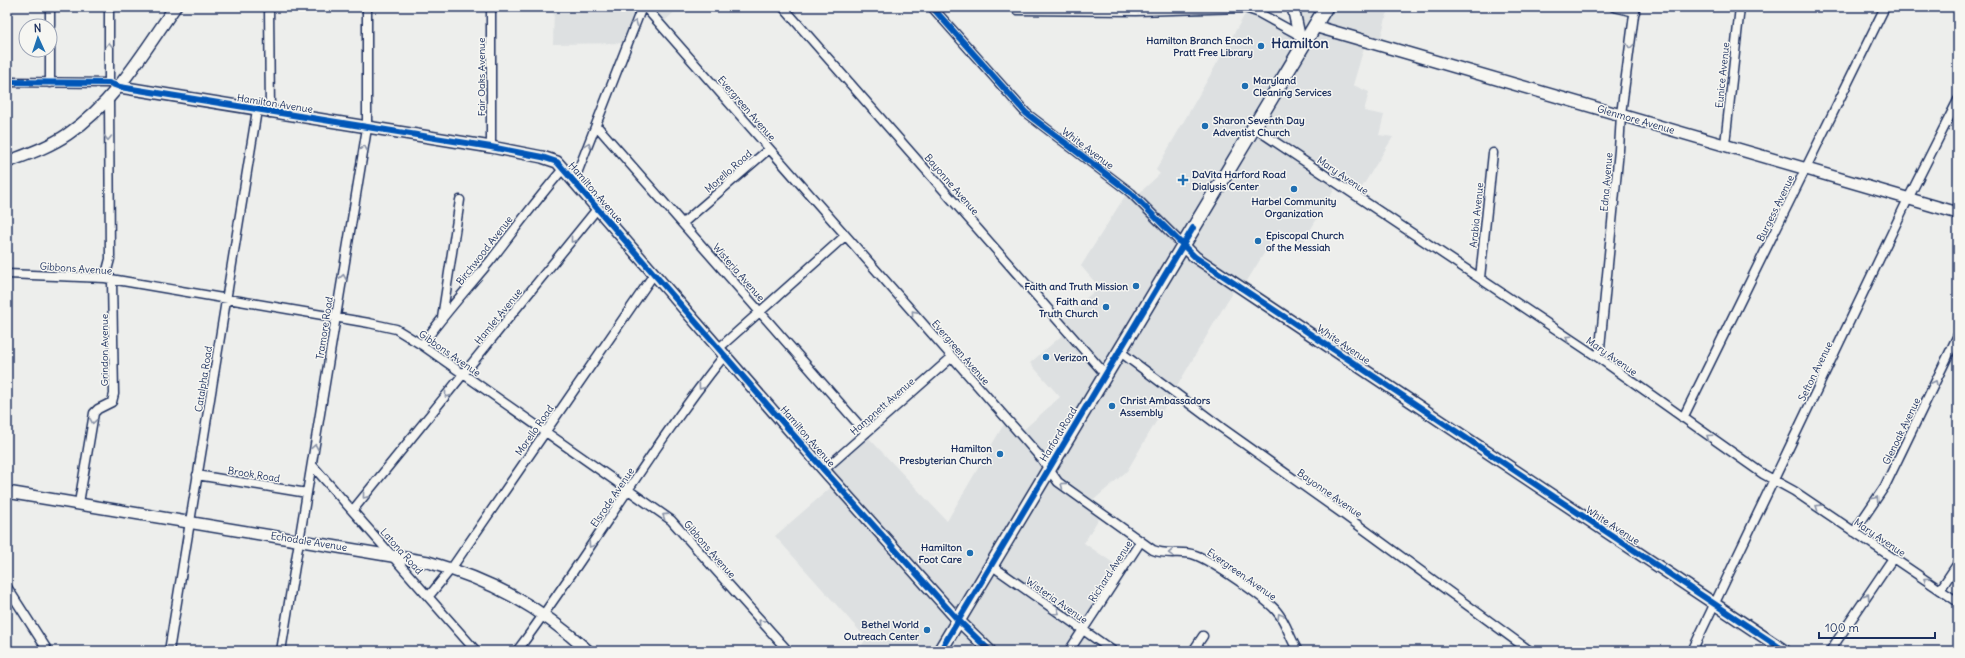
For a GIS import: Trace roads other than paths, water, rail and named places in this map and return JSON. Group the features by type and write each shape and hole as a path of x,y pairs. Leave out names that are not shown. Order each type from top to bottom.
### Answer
{"main road":[{"name":"Harford Road","path":"940,651 1183,246 1253,127 1302,38 1314,26 1326,7"}],"street":[{"path":"50,7 50,18"},
{"path":"109,7 114,85"},
{"path":"7,162 54,142 68,134 109,99 114,85 167,12 175,7"},
{"path":"269,7 270,112"},
{"name":"Tramore Road","path":"281,651 367,128 367,7"},
{"name":"Fair Oaks Avenue","path":"491,7 491,147"},
{"path":"574,181 642,7"},
{"name":"Evergreen Avenue","path":"645,7 768,149 1041,458 1058,482 1153,550 1163,554 1183,553 1197,555 1270,604 1279,614 1298,651"},
{"name":"Bayonne Avenue","path":"783,7 1105,374"},
{"name":"White Avenue","path":"932,7 1026,113 1131,193 1195,257 1785,651"},
{"path":"1293,7 1302,38"},
{"path":"1614,7 1635,10"},
{"name":"Eunice Avenue","path":"1725,144 1740,7"},
{"name":"Burgess Avenue","path":"1683,418 1885,7"},
{"path":"1016,10 1136,11 1245,8 1257,12 1302,38"},
{"name":"Edna Avenue","path":"1599,358 1621,114 1635,10"},
{"name":"Glenmore Avenue","path":"1314,26 1725,144 1958,213"},
{"path":"50,58 50,82"},
{"name":"Hamilton Avenue","path":"7,82 50,82 114,85 257,110 491,147 551,159 557,162 824,470 958,620 990,651"},
{"name":"Grindon Avenue","path":"80,503 94,413 98,409 112,402 114,394 109,279 109,99"},
{"name":"Sefton Avenue","path":"1692,651 1908,199 1958,100"},
{"name":"Catalpha Road","path":"169,651 257,110"},
{"name":"Wisteria Avenue","path":"596,125 866,433"},
{"name":"Mary Avenue","path":"1253,127 1599,358 1773,480 1794,491 1958,602"},
{"name":"Morello Road","path":"683,223 768,149"},
{"name":"Arabia Avenue","path":"1480,278 1493,153"},
{"name":"Birchwood Avenue","path":"422,345 442,318 492,259 527,211 563,169"},
{"path":"442,318 460,200"},
{"name":"Hamlet Avenue","path":"353,510 597,209"},
{"name":"Elsrode Avenue","path":"517,651 544,615 721,352 760,312 845,236"},
{"name":"Gibbons Avenue","path":"7,274 109,279 392,327 422,345 677,525 788,651"},
{"name":"Morello Road","path":"429,596 451,569 654,274"},
{"name":"Glenoak Avenue","path":"1854,532 1885,486 1958,335"},
{"name":"Bayonne Avenue","path":"1119,351 1216,424 1343,514 1530,651"},
{"name":"Hampnett Avenue","path":"824,470 952,357"},
{"name":"Latona Road","path":"312,465 393,555 476,651"},
{"name":"Brook Road","path":"197,475 307,493"},
{"name":"Echodale Avenue","path":"7,492 393,555 451,569 485,581 512,594 544,615 588,651"},
{"name":"Richard Avenue","path":"1069,651 1141,541"},
{"path":"1830,651 1893,558"},
{"path":"1940,590 1958,564"},
{"name":"Wisteria Avenue","path":"991,565 1113,651"},
{"path":"7,586 48,651"},
{"path":"1193,651 1203,636"}],"place":[{"name":"Hamilton Branch Enoch Pratt Free Library","path":"1261,46"},
{"name":"Maryland Cleaning Services","path":"1245,86"},
{"name":"Sharon Seventh Day Adventist Church","path":"1205,126"},
{"name":"DaVita Harford Road Dialysis Center","path":"1183,180"},
{"name":"Harbel Community Organization","path":"1294,189"},
{"name":"Episcopal Church of the Messiah","path":"1258,241"},
{"name":"Faith and Truth Mission","path":"1136,286"},
{"name":"Faith and Truth Church","path":"1106,307"},
{"name":"Verizon","path":"1046,357"},
{"name":"Christ Ambassadors Assembly","path":"1112,406"},
{"name":"Hamilton Presbyterian Church","path":"1000,454"},
{"name":"Hamilton Foot Care","path":"970,553"},
{"name":"Bethel World Outreach Center","path":"927,630"}],"district":[{"name":"Hamilton","path":"1300,43"}]}
